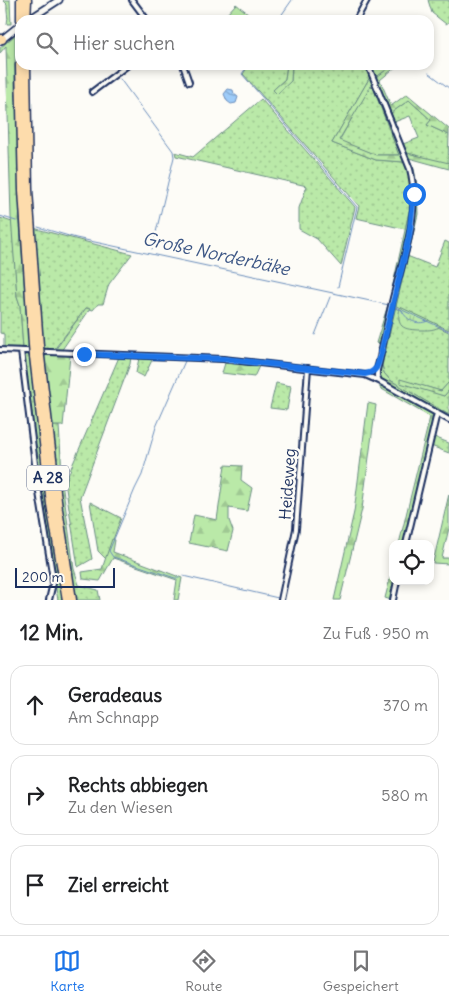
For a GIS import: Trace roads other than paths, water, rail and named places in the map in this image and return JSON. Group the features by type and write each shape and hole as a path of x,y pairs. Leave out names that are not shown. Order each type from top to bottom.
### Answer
{"highway":[{"path":"20,0 18,10 23,15"},
{"path":"26,15 27,0"},
{"name":"A 28","path":"20,70 23,199 51,504 66,600"},
{"name":"A 28","path":"26,70 29,200 36,346"},
{"name":"A 28","path":"37,357 72,600"}],"main road":[{"path":"32,15 60,0"},
{"path":"1,40 15,29"}],"street":[{"path":"132,0 143,15"},
{"path":"359,15 367,0"},
{"path":"92,92 121,70"},
{"path":"185,70 189,82"},
{"path":"370,70 414,182 413,215 376,370 379,380"},
{"path":"0,350 223,359 365,374 376,370"},
{"path":"21,351 36,471 52,573 53,583 49,600"},
{"name":"Heideweg","path":"281,600 296,529 308,368"},
{"path":"365,374 449,420"},
{"path":"407,540 437,413"},
{"path":"392,600 396,585"}],"water":[{"path":"228,89 233,90 234,94 238,97 236,103 231,104 227,101 224,94"}],"waterway":[{"path":"282,15 292,0"},
{"path":"245,70 242,74 357,207 338,287"},
{"path":"429,73 449,88"},
{"path":"120,79 173,151 174,157 152,249"},
{"name":"Große Norderbäke","path":"0,216 16,221"},
{"name":"Große Norderbäke","path":"38,227 76,238 389,305"},
{"path":"315,335 330,297"},
{"name":"Große Norderbäke","path":"393,306 449,331"},
{"name":"Große Norderbäke","path":"401,309 412,321 419,323 428,321"},
{"path":"179,578 113,557 109,551 142,475 156,427 185,361"},
{"path":"183,576 278,598"}]}
